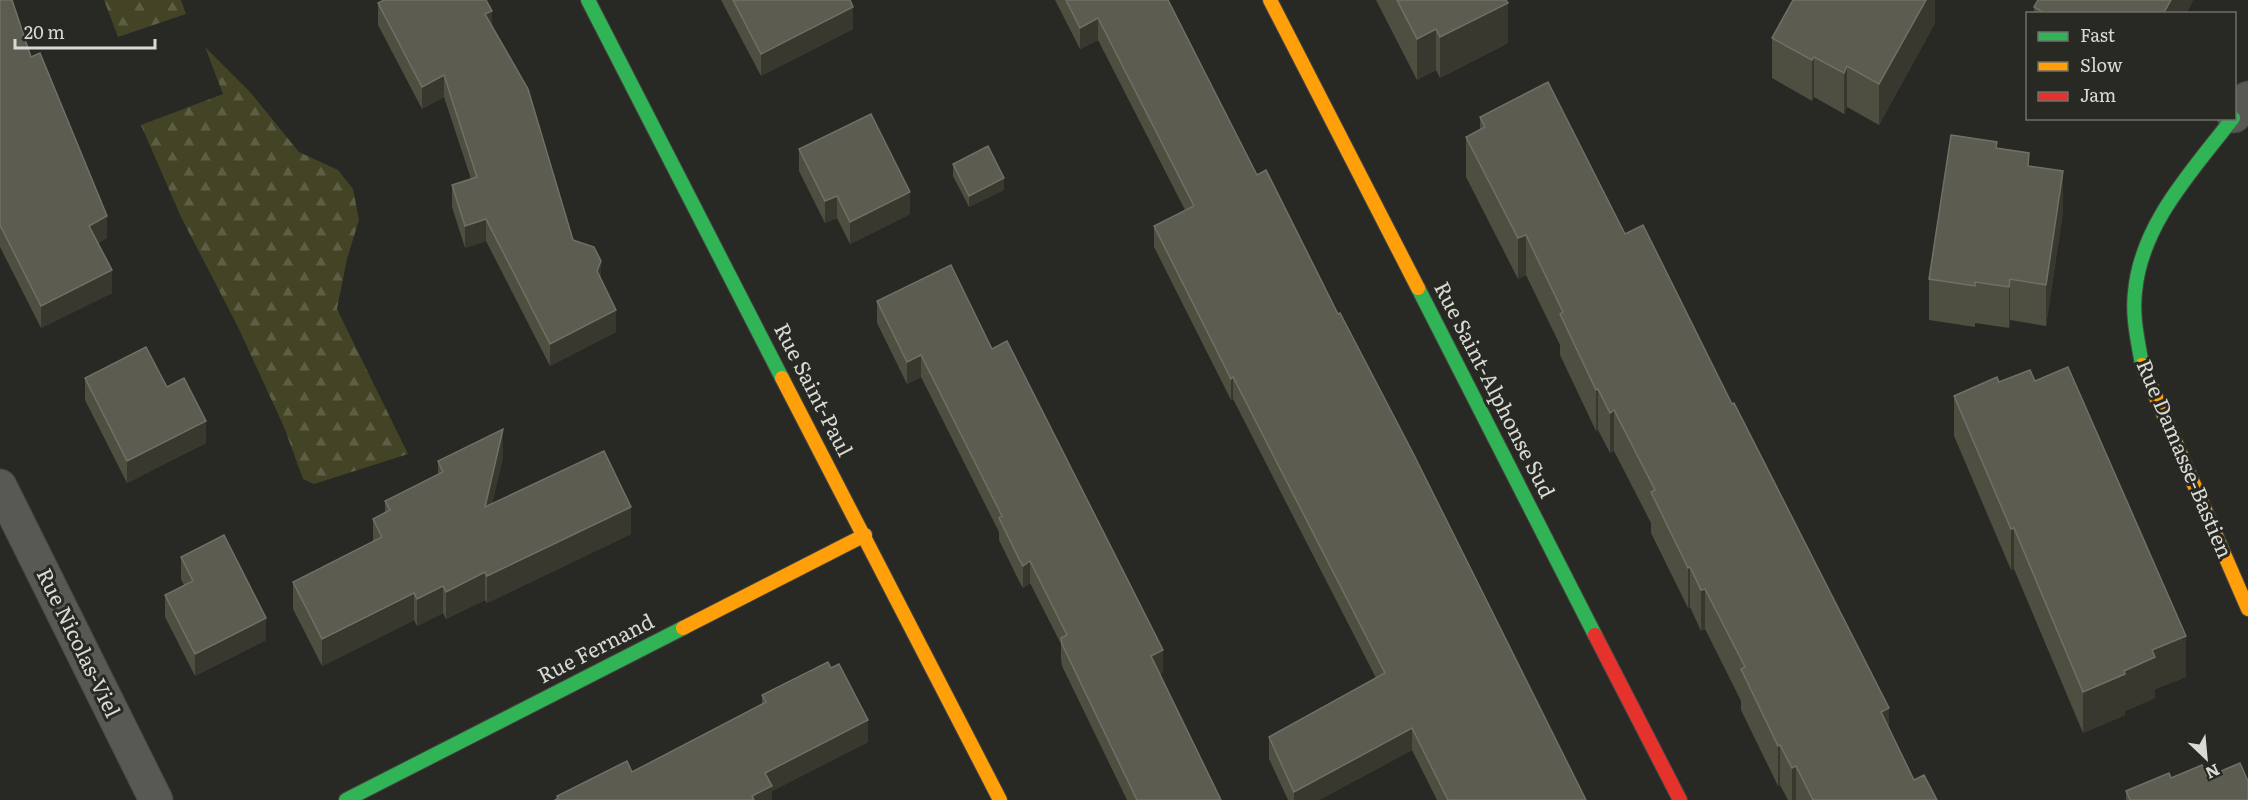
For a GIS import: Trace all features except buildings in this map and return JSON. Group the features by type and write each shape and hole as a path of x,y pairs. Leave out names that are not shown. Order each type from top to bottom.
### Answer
{"street":[{"name":"Rue Saint-Paul","path":"588,0 1000,800"},
{"name":"Rue Saint-Alphonse Sud","path":"1270,0 1680,800"},
{"name":"Rue Damasse-Bastien","path":"2236,114 2248,98"},
{"name":"Rue Damasse-Bastien","path":"2232,120 2165,210 2150,234 2140,260 2134,287 2133,314 2136,342 2144,368 2248,609"},
{"name":"Rue Nicolas-Viel","path":"0,486 156,800"},
{"name":"Rue Fernand","path":"346,800 864,535"}],"green space":[{"path":"104,0 181,0 186,14 118,37"},
{"path":"205,47 251,93 299,152 338,170 353,189 359,220 347,259 337,309 408,454 314,484 303,479 284,427 238,327 181,217 141,125 223,94"}],"traffic: fast":[{"path":"588,0 782,378"},
{"path":"2142,365 2134,301 2139,267 2147,243 2171,199 2231,120"},
{"path":"1418,288 1595,635"},
{"path":"346,800 683,628"}],"traffic: slow":[{"path":"1270,0 1418,288"},
{"path":"2142,365 2248,609"},
{"path":"782,378 1000,800"},
{"path":"683,628 865,535"}],"traffic: jam":[{"path":"1595,635 1680,800"}]}
